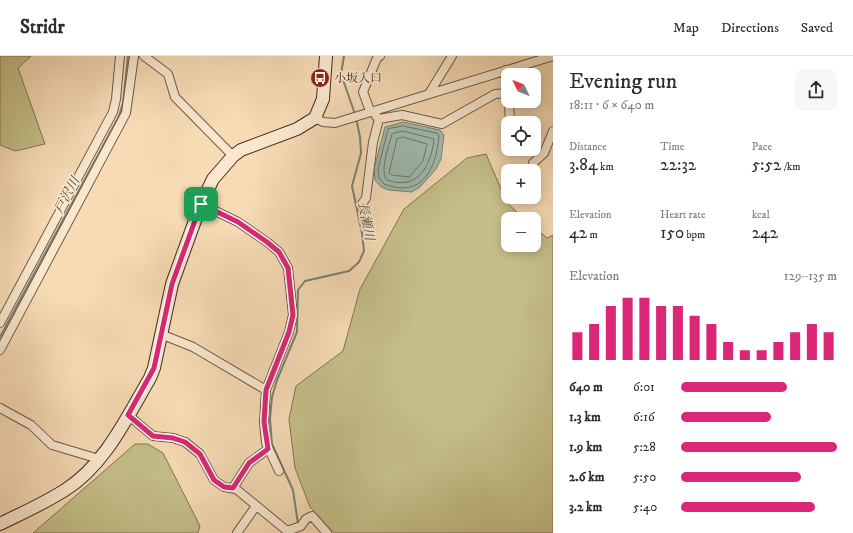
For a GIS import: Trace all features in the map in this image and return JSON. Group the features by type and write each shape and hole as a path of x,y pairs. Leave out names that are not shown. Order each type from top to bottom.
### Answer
{"main road":[{"path":"0,524 66,489 99,459 150,378 163,335 172,284 201,204 213,180 233,156 250,146 297,129 314,118 323,99 326,56"}],"street":[{"path":"0,323 113,112 120,56"},
{"path":"0,350 126,113 134,56"},
{"path":"144,56 165,70 170,78 174,98 233,156"},
{"path":"379,119 371,111 363,92 377,58 380,56"},
{"path":"430,92 452,56"},
{"path":"513,68 553,56"},
{"path":"314,118 328,123 350,118 430,92 501,71"},
{"path":"379,119 402,115 442,124 495,94 501,94"},
{"path":"364,214 362,204 366,198 373,142 379,119"},
{"path":"533,163 544,153 553,131"},
{"path":"201,204 238,222 267,242 279,252 288,268 293,315 289,332 266,390 264,422 268,449 279,471"},
{"path":"163,335 193,347 266,390"},
{"path":"0,408 31,425 52,445 99,459"},
{"path":"128,415 153,436 173,438 185,442 200,454 214,480 224,487 233,488 287,532 299,527 306,519 312,516 327,533"},
{"path":"233,488 249,463 268,449"},
{"path":"237,533 256,506"}],"shaded area":[{"path":"0,56 31,56 18,68 45,144 15,151 0,145"},
{"path":"486,154 501,189 501,204 508,204 517,212 501,212 501,252 541,252 541,233 547,238 553,235 553,533 334,533 310,507 295,468 289,419 296,386 343,351 360,289 404,209 467,158"},
{"path":"135,444 148,444 163,453 200,526 198,533 33,533"}],"water":[{"path":"403,122 440,130 444,135 441,159 436,169 420,187 412,192 389,190 381,187 375,180 374,169 385,127"}],"waterway":[{"name":"戸沢川","path":"0,337 119,116 123,103 128,56"},
{"name":"長瀬川","path":"344,56 341,74 355,114"},
{"name":"長瀬川","path":"298,524 293,490 272,444 270,419 272,397 277,380 297,332 298,290 305,281 349,271 359,262 364,251 362,233 352,186 361,153 360,137 356,118"}],"place":[{"name":"小坂入口","path":"320,78"}],"route":[{"path":"201,204 238,222 274,247 283,258 288,268 293,315 289,332 266,390 264,422 266,444 268,449 259,454 249,463 233,488 225,488 218,484 211,476 200,454 185,442 173,438 153,436 146,432 128,415 150,378 154,368 163,335 172,284 201,204"}]}
